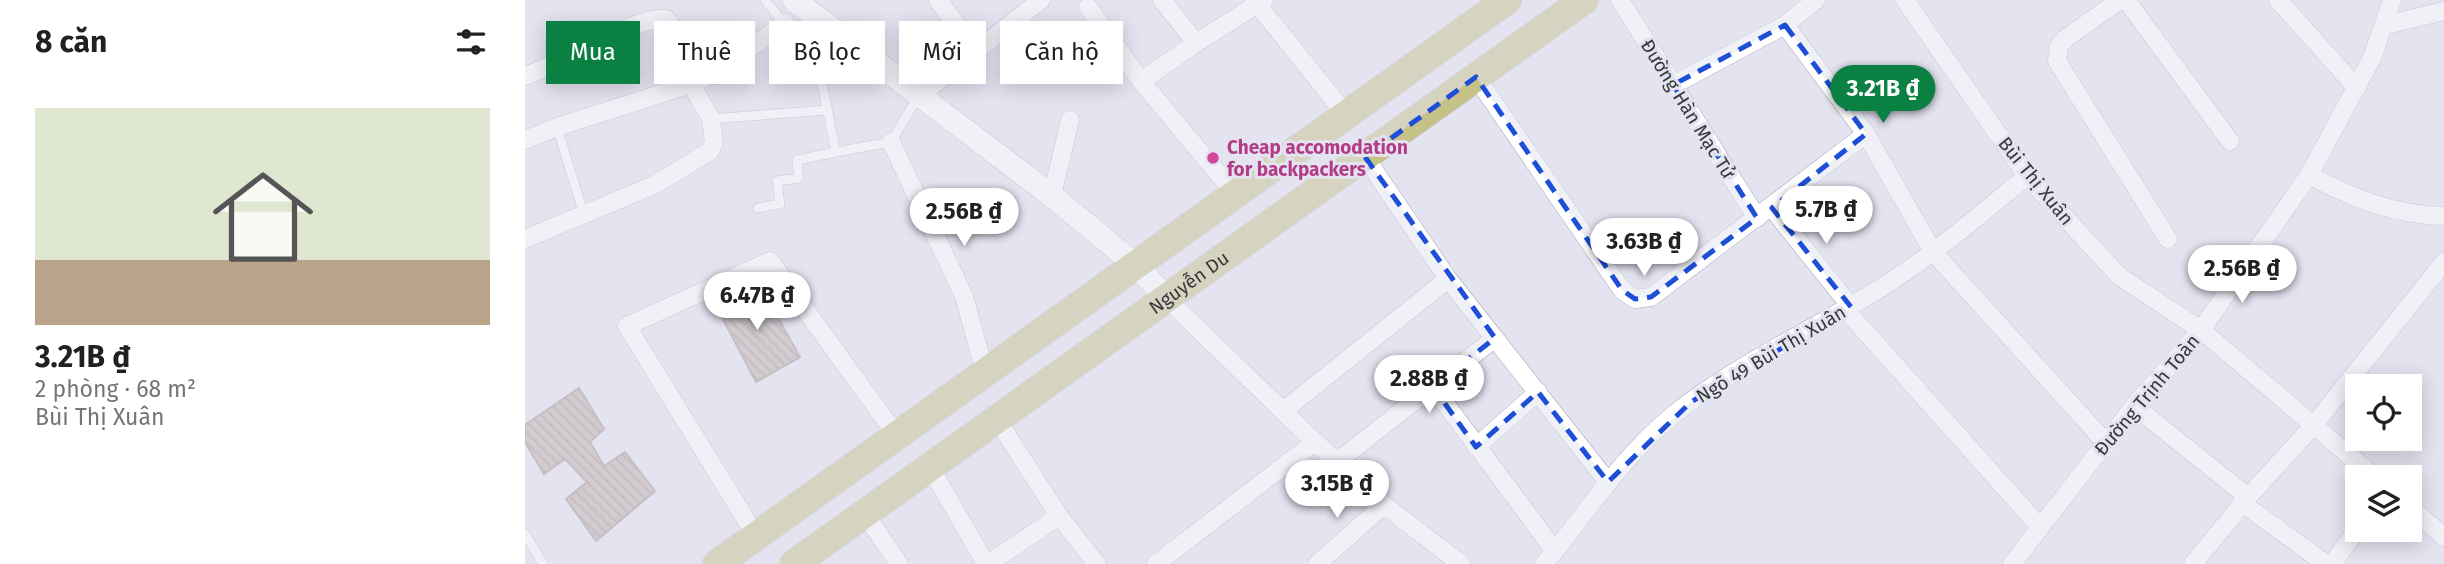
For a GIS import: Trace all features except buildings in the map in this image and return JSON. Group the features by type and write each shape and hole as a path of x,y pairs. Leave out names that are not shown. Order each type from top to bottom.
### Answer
{"main road":[{"path":"717,564 1508,0 1533,36"},
{"name":"Nguyễn Du","path":"804,561 996,418 1584,0"},
{"path":"780,520 804,561"}],"street":[{"path":"795,0 1052,196 1137,266 1167,299 1315,443 1384,505 1461,564"},
{"path":"938,0 954,21"},
{"path":"1162,0 1196,43"},
{"name":"Đường Hàn Mạc Tử","path":"1619,0 1673,85 1764,213 2040,527"},
{"path":"1673,85 1785,25 1816,0"},
{"name":"Bùi Thị Xuân","path":"1905,0 2027,176 2119,276 2201,330 2360,465"},
{"path":"2120,0 2066,38 2059,46 2057,61 2168,239"},
{"path":"2126,0 2230,141"},
{"path":"2278,0 2357,88"},
{"name":"Đường Trịnh Toàn","path":"2018,562 2040,527 2134,406 2201,330 2309,175 2357,88 2386,25 2392,0"},
{"path":"986,43 1039,1"},
{"path":"1141,81 1259,2 1347,116"},
{"path":"1089,7 1141,81 1236,195"},
{"path":"2386,25 2444,11"},
{"path":"525,76 658,18 668,21"},
{"path":"1785,25 1866,134 1933,253 2107,444"},
{"path":"1476,78 1627,295 1635,299 1651,297 1866,134"},
{"path":"525,140 691,84 711,119 714,142 710,151 654,186 583,212 525,239"},
{"path":"919,96 934,84"},
{"path":"1052,196 1070,120"},
{"path":"891,142 964,296 985,373"},
{"path":"1365,157 1448,279 1608,482"},
{"path":"2309,175 2351,198 2410,213 2444,216"},
{"name":"Ngõ 49 Bùi Thị Xuân","path":"1549,558 1608,482 1654,433 1691,402 1848,308 1933,253 2027,176"},
{"path":"756,536 627,326 770,261 897,436"},
{"path":"2193,564 2245,500 2313,426 2444,262"},
{"path":"1283,411 1448,279"},
{"path":"1338,461 1495,338"},
{"path":"1433,387 1549,558"},
{"path":"1476,447 1538,392"},
{"path":"2134,406 2326,564"},
{"path":"996,418 1059,516 1097,564"},
{"path":"1156,564 1315,443"},
{"path":"930,467 987,564 1059,516"},
{"path":"1317,564 1384,505"},
{"path":"865,514 899,564"},
{"path":"2422,518 2444,537"},
{"path":"2332,564 2348,542"}],"lane":[{"path":"765,0 783,21"},
{"path":"822,84 836,152"},
{"path":"758,208 780,204 777,181 799,178 797,160 891,142 919,96"},
{"path":"711,119 827,110"},
{"path":"557,127 583,212"},
{"path":"525,534 543,564"}],"highlighted area":[{"path":"1785,25 1866,134 1772,208 1851,307 1691,402 1608,482 1538,392 1476,447 1433,387 1495,338 1365,157 1476,77 1622,290 1635,299 1651,297 1757,218 1673,85"}],"place":[{"name":"Cheap accomodation for backpackers","path":"1213,158"}]}
